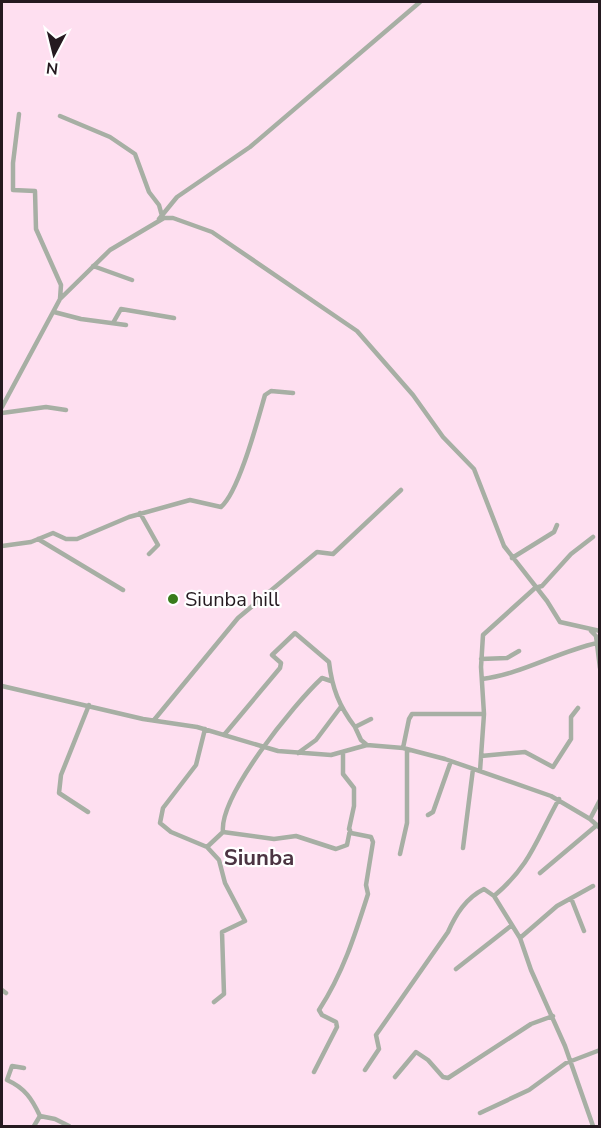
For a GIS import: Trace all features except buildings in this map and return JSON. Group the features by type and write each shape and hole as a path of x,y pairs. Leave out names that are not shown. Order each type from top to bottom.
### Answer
{"street":[{"path":"2,406 60,299 93,266 110,250 157,221 177,197 250,147 420,2"},
{"path":"19,114 13,163 13,190 35,191 36,229 61,285 60,299"},
{"path":"60,117 110,137 135,154 149,192 159,205 162,216"},
{"path":"157,221 173,218 212,232 357,331 413,395 443,437 474,469 499,535 512,558 560,622 591,631 600,631"},
{"path":"93,266 132,280"},
{"path":"113,323 121,309 174,318"},
{"path":"54,312 126,325"},
{"path":"2,546 18,545 53,533 66,539 77,539 140,513 190,500 221,507 228,502 265,395 271,391 293,393"},
{"path":"2,413 46,407 66,410"},
{"path":"154,720 238,618 317,552 333,554 400,490"},
{"path":"140,513 158,545 149,554"},
{"path":"512,558 554,532 557,525"},
{"path":"480,771 484,714 481,659 484,633 536,588 542,586 571,554 593,537"},
{"path":"38,539 123,590"},
{"path":"591,631 596,636 600,668"},
{"path":"224,735 280,668 281,663 272,655 295,633 326,657 340,708 355,727 361,740 367,745"},
{"path":"482,679 510,673 574,648 597,644"},
{"path":"481,659 507,658 519,651"},
{"path":"223,832 222,821 233,796 280,722 322,678 331,681"},
{"path":"2,686 205,729 265,747 298,753 331,755 367,745 405,748 480,771 559,799 598,826 540,873"},
{"path":"88,812 59,793 61,775 89,705"},
{"path":"298,753 316,740 340,708"},
{"path":"481,756 525,752 553,767 571,739 571,717 578,708"},
{"path":"400,854 407,823 405,748 409,718 412,714 484,714"},
{"path":"355,727 371,719"},
{"path":"205,729 196,765 163,808 160,823 171,832 207,847 219,860 225,883 245,921 222,932 224,993 214,1002"},
{"path":"223,832 274,839 296,836 336,849 347,845 354,806 354,788 344,774 343,752"},
{"path":"428,815 433,813 451,761"},
{"path":"463,848 473,769"},
{"path":"494,897 524,868 559,799"},
{"path":"590,819 600,800"},
{"path":"314,1072 337,1024 319,1010 336,985 349,957 368,894 371,837 351,833 350,830"},
{"path":"207,847 223,832"},
{"path":"520,938 556,906 593,885"},
{"path":"365,1070 379,1049 376,1035 448,932 454,918 474,894 484,889 494,897 520,938 531,970 571,1061 593,1126"},
{"path":"571,898 584,930"},
{"path":"456,969 512,925"},
{"path":"395,1077 416,1052 428,1060 443,1077 448,1078 531,1024 553,1017"},
{"path":"480,1113 529,1090 571,1061 600,1050"},
{"path":"24,1068 12,1066 7,1080 20,1086 32,1099 40,1116"},
{"path":"34,1126 40,1116"},
{"path":"40,1116 55,1119 69,1126"}],"place":[{"name":"Siunba hill","path":"173,599"}],"district":[{"name":"Siunba","path":"259,858"}]}
